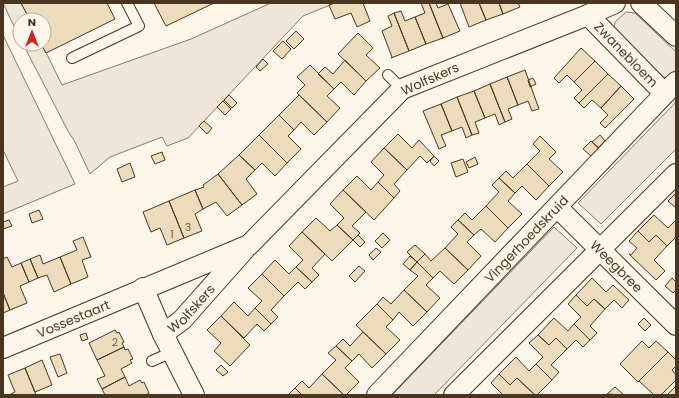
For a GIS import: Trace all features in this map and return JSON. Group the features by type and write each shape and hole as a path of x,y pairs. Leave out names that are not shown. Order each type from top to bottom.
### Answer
{"street":[{"name":"Wolfskers","path":"163,334 182,320 248,245 402,89 615,3"},
{"path":"641,3 676,36"},
{"name":"Zwanebloem","path":"588,15 670,88"},
{"name":"Vingerhoedskruid","path":"376,395 670,88"},
{"path":"454,395 676,174"},
{"name":"Weegbree","path":"556,207 676,325"},
{"name":"Wolfskers","path":"144,288 248,245"},
{"path":"144,288 163,334 194,395"},
{"name":"Vossestaart","path":"3,348 144,288"}],"lane":[{"path":"72,58 139,26 127,3"},
{"path":"388,75 402,89"},
{"path":"152,361 172,352"}],"shaded area":[{"path":"3,3 21,3 26,12 12,12 12,22"},
{"path":"271,3 335,3 303,16 188,138 167,146 162,137 110,157 90,174 75,142 27,52 46,52 62,85 191,39"},
{"path":"626,12 635,13 676,52 676,70 668,77 660,78 613,30 615,22"},
{"path":"3,35 75,184 3,214 3,187 18,181 3,150"},
{"path":"676,102 676,149 601,224 578,203"},
{"path":"554,227 577,248 434,395 392,395"}],"building":[{"path":"21,3 107,3 115,19 52,50 52,12 26,12"},
{"path":"154,3 214,3 166,26"},
{"path":"335,3 363,3 370,21 357,27 351,13 335,19 329,5"},
{"path":"421,3 429,3 443,38 426,44 415,17 425,13"},
{"path":"429,3 436,3 438,8 448,4 460,31 443,38"},
{"path":"460,3 479,3 486,20 469,27"},
{"path":"479,3 499,3 503,14 486,20"},
{"path":"499,3 518,3 520,7 503,14"},
{"path":"401,11 405,21 415,17 426,44 409,51 394,13"},
{"path":"394,13 409,51 391,58 392,57 382,31 392,26 388,16"},
{"path":"296,31 304,39 294,49 286,41"},
{"path":"358,33 373,48 366,55 380,68 366,81 338,54"},
{"path":"283,41 291,49 282,59 273,51"},
{"path":"581,48 595,61 574,82 567,75 559,83 554,78"},
{"path":"263,59 268,64 260,71 256,67"},
{"path":"345,60 366,81 354,95 341,82 334,89 318,74 325,67 333,74"},
{"path":"595,61 608,74 579,103 574,98 582,90 574,82"},
{"path":"310,65 334,89 327,96 340,108 327,122 297,93 305,85 297,77"},
{"path":"525,70 539,109 532,111 528,101 518,105 507,77"},
{"path":"608,74 621,86 601,108 592,100 584,108 579,103"},
{"path":"507,77 518,105 508,109 512,119 505,122 490,84"},
{"path":"533,78 536,84 530,87 528,80"},
{"path":"490,84 505,122 499,125 495,114 485,118 474,91"},
{"path":"621,86 634,99 605,128 600,123 608,115 601,108"},
{"path":"474,91 485,118 475,122 479,133 472,135 457,97"},
{"path":"229,95 237,103 232,108 224,100"},
{"path":"299,95 327,122 314,135 301,122 294,130 279,115"},
{"path":"457,97 472,135 466,138 462,127 452,131 441,104"},
{"path":"223,101 231,109 225,115 217,107"},
{"path":"441,104 452,131 441,135 446,146 439,149 423,111"},
{"path":"279,115 294,130 288,136 301,149 287,163 259,135"},
{"path":"204,121 212,128 207,134 199,126"},
{"path":"398,134 412,148 419,140 434,156 427,163 420,156 407,170 384,148"},
{"path":"259,135 287,163 275,176 262,163 255,170 239,155"},
{"path":"600,135 605,141 598,148 592,142"},
{"path":"540,136 556,152 549,159 563,172 549,186 527,164 540,151 533,144"},
{"path":"591,141 599,148 591,156 583,149"},
{"path":"384,148 407,170 394,184 400,191 394,198 378,182 384,175 371,162"},
{"path":"162,152 165,160 155,164 151,156"},
{"path":"239,155 255,170 246,179 257,194 242,205 218,174"},
{"path":"434,156 439,161 434,166 430,161"},
{"path":"475,157 478,164 469,168 466,162"},
{"path":"463,159 468,172 456,177 451,163"},
{"path":"130,163 135,177 122,182 117,169"},
{"path":"527,164 549,186 536,200 522,186 515,193 499,178 506,171 513,178"},
{"path":"218,174 242,205 227,216 216,202 203,209 195,190 204,187 203,185"},
{"path":"357,176 371,190 378,182 394,198 374,220 343,190"},
{"path":"499,178 515,193 508,201 522,214 508,228 486,206 499,192 492,185"},
{"path":"195,190 203,209 195,214 202,231 184,238 169,201"},
{"path":"343,190 366,212 352,226 360,233 353,240 337,225 344,218 330,204"},
{"path":"676,193 676,208 668,201"},
{"path":"169,201 184,238 167,245 160,228 151,232 143,212"},
{"path":"486,206 508,228 495,242 481,229 474,235 458,220 465,213 472,220"},
{"path":"39,210 43,219 32,223 29,214"},
{"path":"654,215 668,228 675,221 676,223 676,237 667,246 656,235 649,242 638,231"},
{"path":"316,218 330,231 337,225 353,240 332,261 302,232"},
{"path":"9,220 12,226 3,229 3,222"},
{"path":"458,220 474,235 467,242 481,256 468,270 445,248 458,234 451,227"},
{"path":"638,231 649,242 656,235 667,246 654,260 665,271 656,280 629,254 631,255 637,248 629,241"},
{"path":"302,232 325,254 312,268 319,275 312,282 296,267 303,260 289,246"},
{"path":"383,233 390,240 382,248 375,241"},
{"path":"358,235 365,242 360,247 353,240"},
{"path":"83,237 91,257 82,260 88,277 71,284 60,257 77,250 73,241"},
{"path":"415,245 425,254 417,262 407,252"},
{"path":"376,248 381,252 373,260 369,255"},
{"path":"445,248 468,270 454,284 440,271 433,278 417,262 425,254 431,261"},
{"path":"40,255 43,264 60,257 71,284 54,292 47,275 38,278 30,259"},
{"path":"410,256 417,262 410,270 403,264"},
{"path":"7,257 12,267 21,263 29,282 20,286 27,303 10,310 3,293 3,259"},
{"path":"30,259 38,278 29,282 21,263"},
{"path":"275,260 289,274 296,267 312,282 305,289 298,282 284,296 262,274"},
{"path":"417,262 433,278 426,285 440,298 427,312 404,290 418,276 410,270"},
{"path":"359,266 365,271 355,282 349,276"},
{"path":"262,274 284,296 271,310 278,317 271,324 255,308 262,301 248,288"},
{"path":"592,278 606,292 613,285 629,300 622,308 614,300 605,309 594,299 587,306 576,295"},
{"path":"672,278 676,282 676,290 673,293 665,286"},
{"path":"404,290 427,312 413,326 399,312 393,320 377,304 383,297 391,304"},
{"path":"3,293 10,310 3,313"},
{"path":"576,295 587,306 594,299 605,309 590,326 597,333 590,340 574,324 581,317 568,304"},
{"path":"234,302 248,316 255,308 271,324 264,331 257,324 244,338 221,316"},
{"path":"377,304 393,320 386,327 400,340 386,354 356,325"},
{"path":"221,316 250,345 230,366 214,351 221,343 207,330"},
{"path":"554,318 568,331 574,324 590,340 583,347 576,340 567,349 556,338 549,345 538,335"},
{"path":"644,318 651,325 645,331 638,324"},
{"path":"115,330 117,333 119,332 124,342 122,343 124,347 97,360 89,343"},
{"path":"363,332 386,354 372,368 359,354 352,361 336,346 343,339 350,346"},
{"path":"86,333 88,339 82,341 80,335"},
{"path":"538,335 549,345 556,338 567,349 551,365 559,372 552,380 536,364 543,357 529,343"},
{"path":"642,341 649,348 656,341 668,352 638,382 620,364"},
{"path":"336,346 352,361 345,368 359,382 346,395 344,395 322,374 336,360 328,353"},
{"path":"124,347 125,350 128,349 133,359 130,360 132,363 121,369 125,377 102,389 97,379 105,376 97,360"},
{"path":"668,352 676,360 676,366 672,370 676,375 676,380 661,395 654,395 639,381"},
{"path":"60,354 67,373 58,377 50,357"},
{"path":"516,357 529,371 536,364 552,380 537,395 535,395 517,378 510,385 499,374"},
{"path":"42,360 52,385 35,392 25,368"},
{"path":"221,365 228,372 223,376 216,370"},
{"path":"25,368 36,395 9,395 15,392 8,375"},
{"path":"322,374 344,395 302,395 295,388 302,381 309,388"},
{"path":"499,374 510,385 517,378 535,395 503,395 491,383"},
{"path":"125,377 129,386 140,380 142,383 144,382 149,393 147,395 105,395 102,389"},
{"path":"676,386 676,395 667,395"},
{"path":"615,387 623,394 622,395 607,394"},
{"path":"295,388 302,395 288,395"}]}
